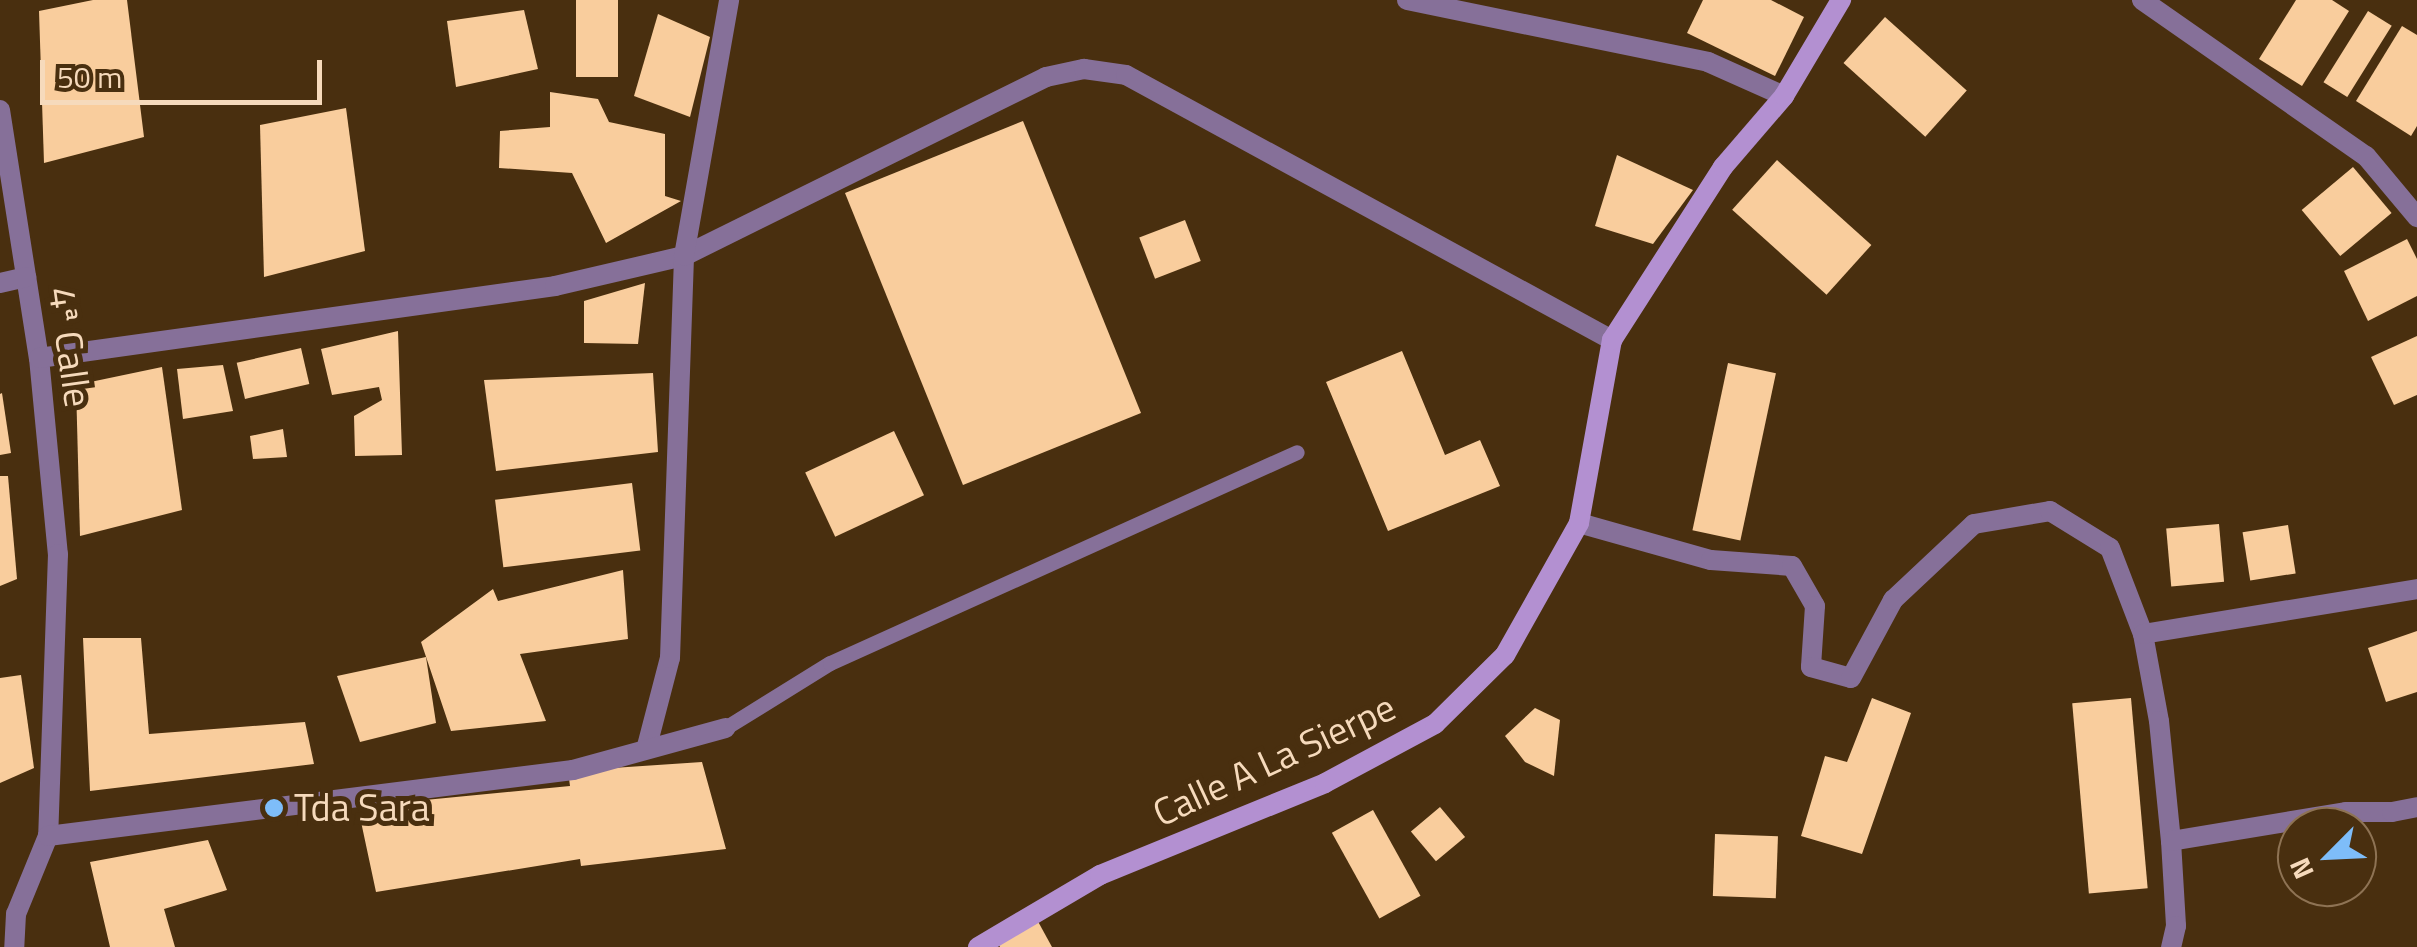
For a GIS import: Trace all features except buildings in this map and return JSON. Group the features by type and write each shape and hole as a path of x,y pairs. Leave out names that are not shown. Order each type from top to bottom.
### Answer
{"street":[{"path":"648,746 670,658 684,256 729,0"},
{"path":"1407,0 1708,62 1784,96"},
{"name":"Calle A La Sierpe","path":"978,947 1100,875 1325,783 1436,724 1505,655 1579,523 1612,340 1723,168 1784,96 1841,0"},
{"path":"2142,0 2366,156 2417,217"},
{"path":"40,358 554,286 684,256 1046,77 1084,69 1126,74 1612,340"},
{"name":"4ª Calle","path":"0,110 40,358 58,554 48,836 16,914 14,947"},
{"path":"0,283 26,277"},
{"path":"1579,523 1711,560 1792,566 1814,606 1811,667 1851,678 1893,600 1974,524 2050,511 2110,548 2143,634 2159,721 2172,841 2176,926 2171,947"},
{"path":"2143,634 2417,589"},
{"path":"48,836 573,770 648,746 725,728"},
{"path":"2172,841 2346,812 2417,807"}],"lane":[{"path":"725,728 830,663 1298,452"}],"place":[{"name":"Tda Sara","path":"274,808"}]}
